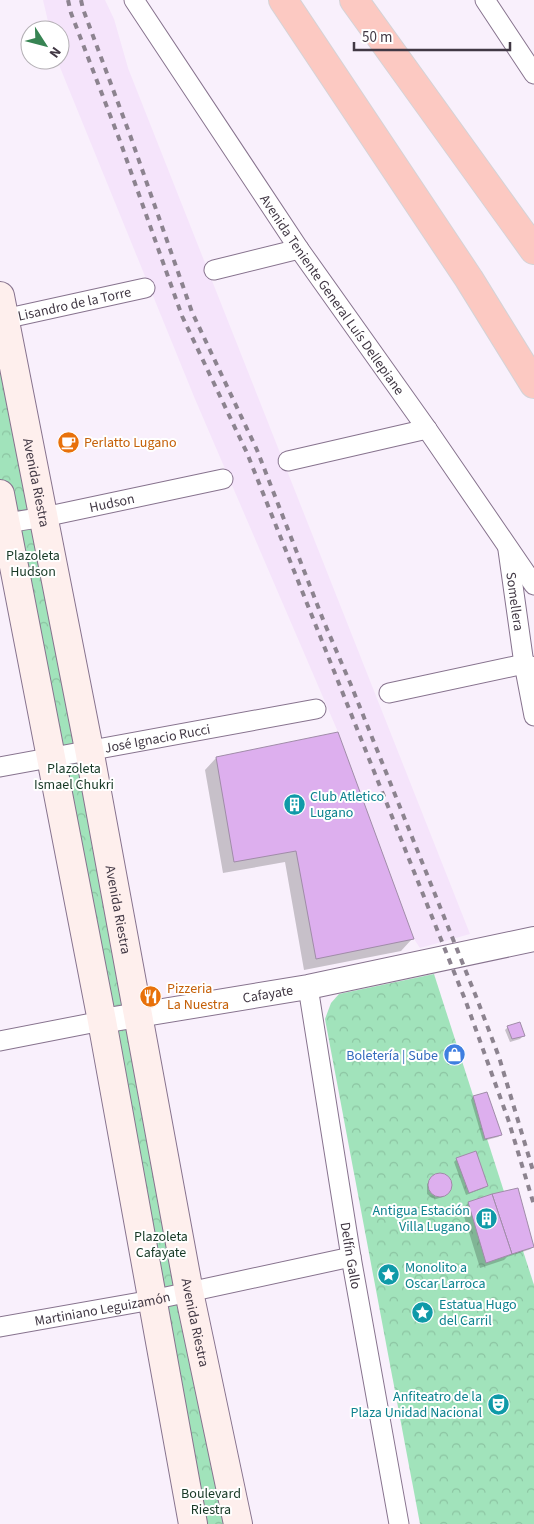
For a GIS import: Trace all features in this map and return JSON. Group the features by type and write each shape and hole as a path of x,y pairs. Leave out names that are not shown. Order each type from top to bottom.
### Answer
{"highway":[{"path":"283,0 468,279 534,384"},
{"path":"354,0 534,250"}],"main road":[{"name":"Avenida Riestra","path":"1,311 44,517 89,749 189,1292 238,1524"},
{"path":"0,494 3,523 51,756 102,1021 193,1524"}],"street":[{"name":"Avenida Teniente General Luís Dellepiane","path":"134,0 299,248 534,585"},
{"path":"485,0 534,74"},
{"path":"214,270 299,248"},
{"name":"Lisandro de la Torre","path":"1,311 145,288"},
{"path":"288,461 427,429"},
{"name":"Hudson","path":"3,523 44,517 223,479"},
{"name":"Somellera","path":"508,546 529,665 534,716"},
{"path":"389,693 529,665"},
{"name":"José Ignacio Rucci","path":"0,766 316,709"},
{"name":"Cafayate","path":"0,1041 102,1021 308,987 534,939"},
{"name":"Delfín Gallo","path":"308,987 351,1257 399,1524"},
{"name":"Martiniano Leguizamón","path":"0,1327 152,1300 351,1257"}],"shaded area":[{"path":"43,0 105,0 114,19 128,68 470,934 420,948 414,939 338,732 195,399 61,70 70,70 70,20 48,20"}],"green space":[{"name":"Boulevard Riestra","path":"0,296 238,1524 193,1524 0,495"},
{"path":"434,974 534,1285 534,1524 420,1524 325,1019 331,1003 339,994"}],"building":[{"name":"Club Atletico Lugano","path":"338,732 414,939 316,959 296,851 234,862 216,757"},
{"path":"520,1022 525,1036 512,1039 507,1026"},
{"path":"457,1047 462,1061 450,1063 447,1050"},
{"path":"487,1092 502,1135 485,1139 473,1096"},
{"path":"476,1151 488,1186 469,1193 456,1158"},
{"path":"440,1173 445,1174 451,1180 451,1190 445,1196 440,1197 435,1196 429,1190 428,1185 429,1180 435,1174"},
{"path":"518,1188 534,1247 512,1254 492,1194"},
{"name":"Antigua Estación Villa Lugano","path":"492,1194 512,1254 486,1263 468,1202"}],"railway":[{"path":"68,0 71,13 120,141 182,316 247,453 466,1002 508,1119 534,1205"},
{"path":"81,0 192,312 257,450 324,622 477,999 499,1057 534,1174"}],"place":[{"name":"Perlatto Lugano","path":"68,442"},
{"name":"Club Atletico Lugano","path":"294,804"},
{"name":"Pizzeria La Nuestra","path":"151,996"},
{"name":"Boletería | Sube","path":"454,1055"},
{"name":"Antigua Estación Villa Lugano","path":"486,1218"},
{"name":"Monolito a Oscar Larroca","path":"389,1275"},
{"name":"Estatua Hugo del Carril","path":"423,1312"},
{"name":"Anfiteatro de la Plaza Unidad Nacional","path":"498,1404"}],"park label":[{"name":"Plazoleta Hudson","path":"33,564"},
{"name":"Plazoleta Ismael Chukri","path":"74,776"},
{"name":"Plazoleta Cafayate","path":"161,1244"}]}
